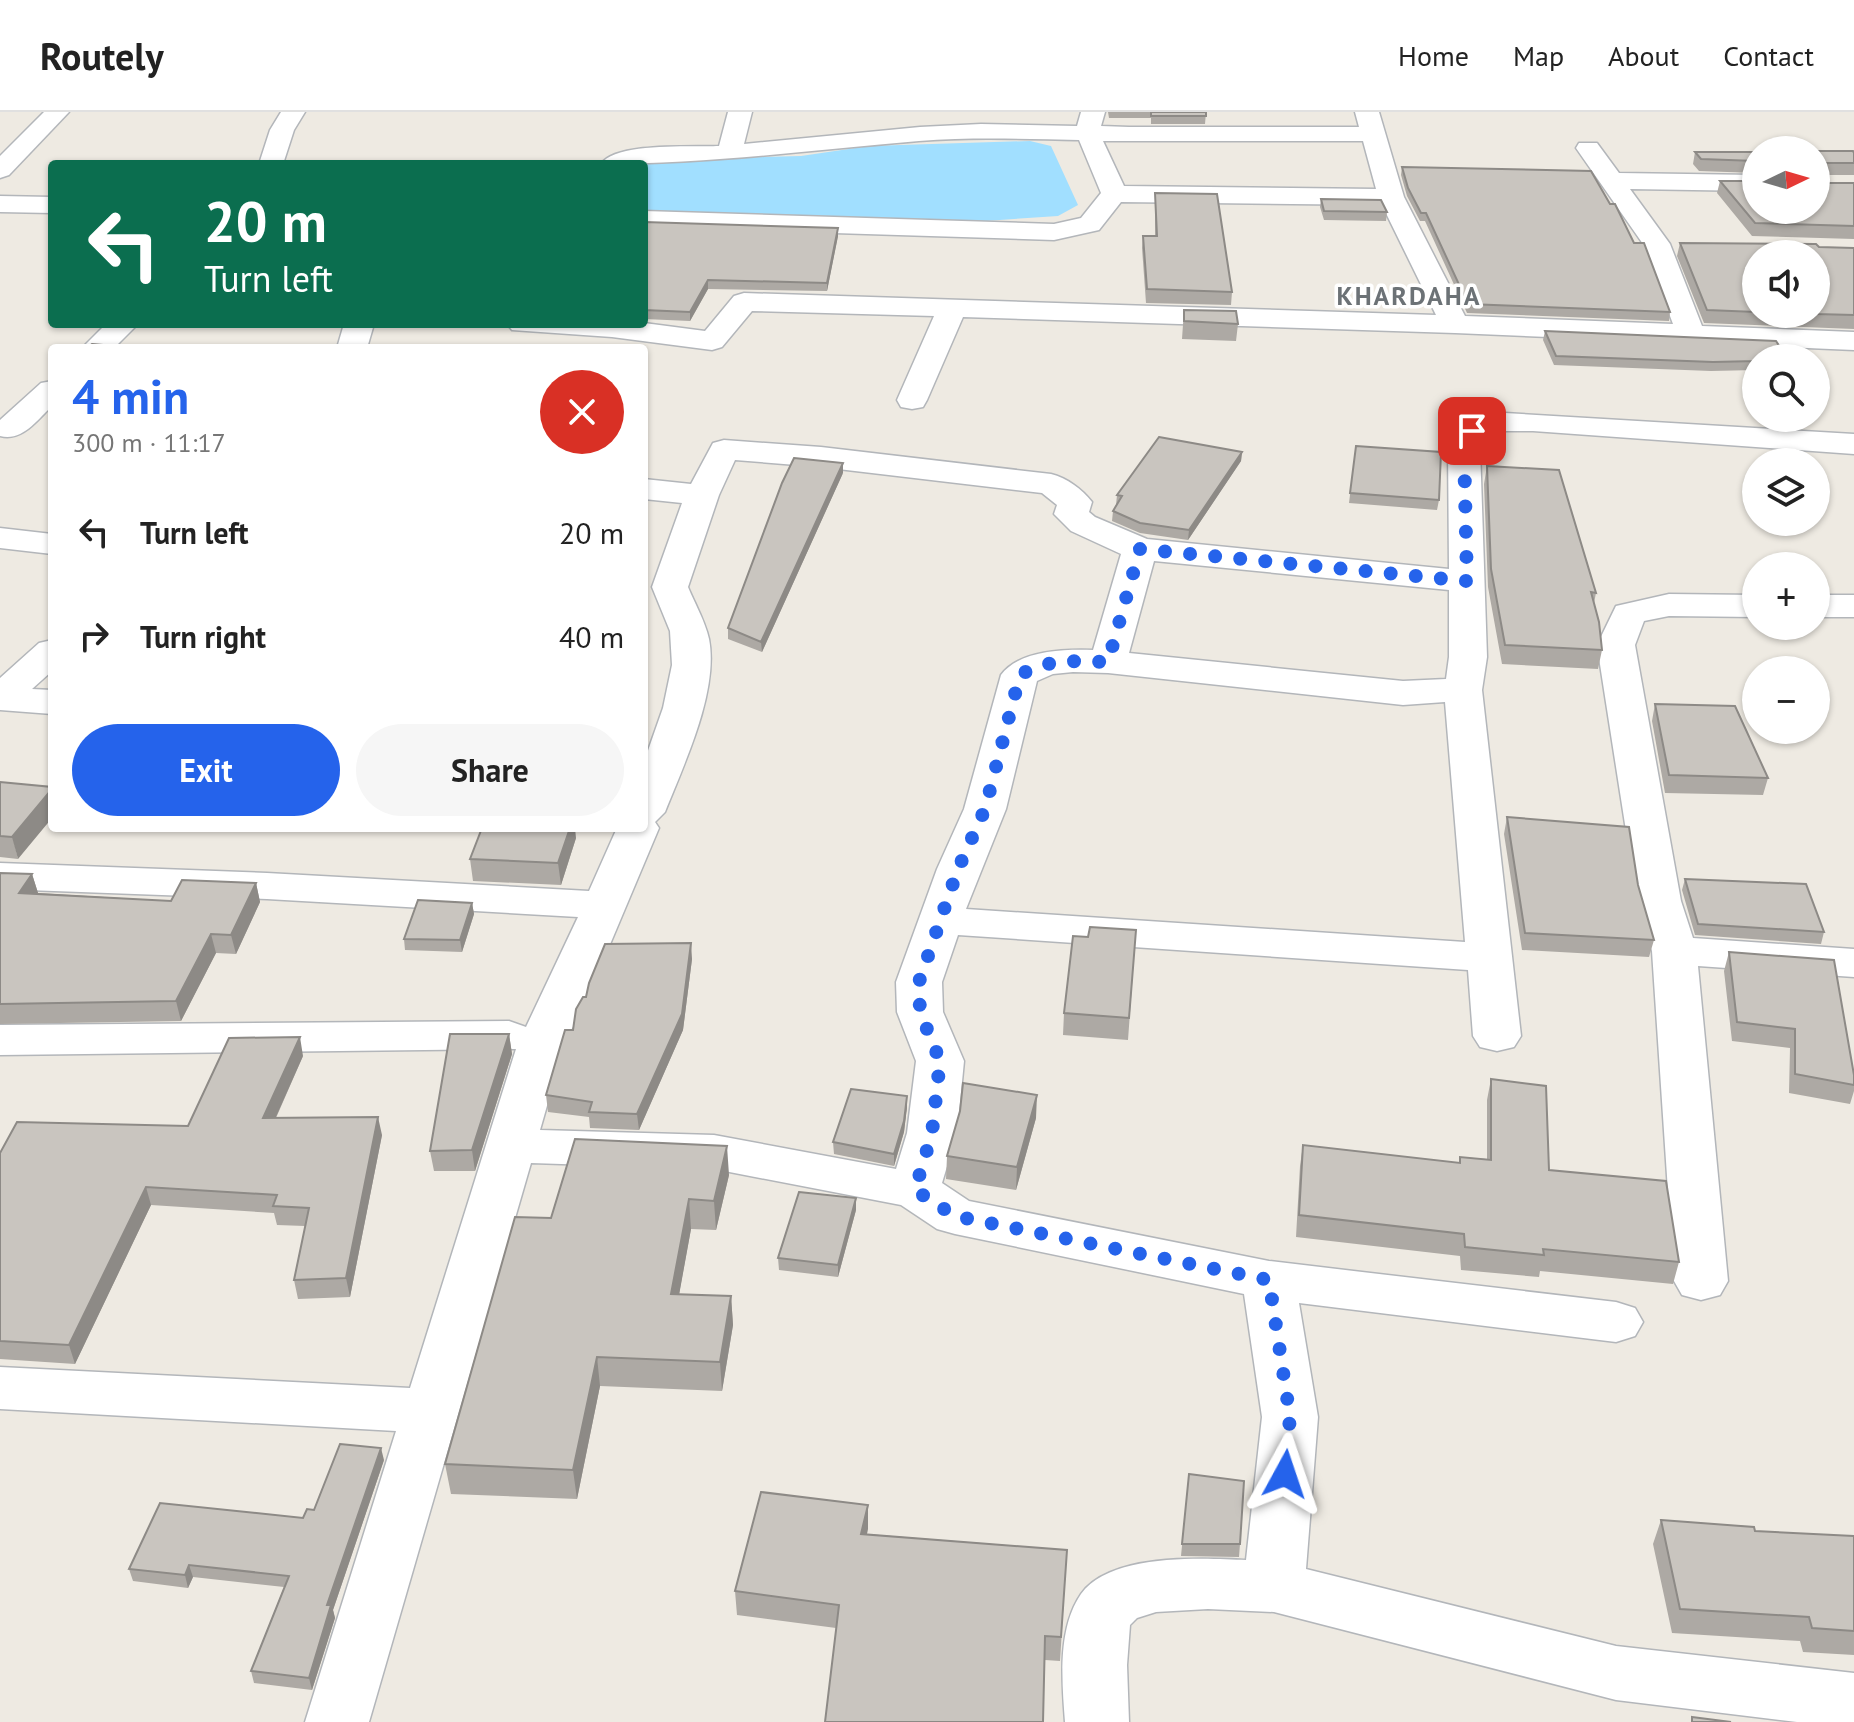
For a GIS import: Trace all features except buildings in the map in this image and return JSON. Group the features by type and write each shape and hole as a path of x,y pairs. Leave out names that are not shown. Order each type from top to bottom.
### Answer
{"street":[{"path":"0,170 57,112"},
{"path":"272,160 282,130 293,112"},
{"path":"729,153 740,112"},
{"path":"1090,122 1114,194"},
{"path":"626,160 639,156 729,153 920,134 1090,122 1145,134 1370,123 1391,197 1455,324"},
{"path":"1588,148 1656,244 1690,332"},
{"path":"1611,181 1742,183"},
{"path":"1114,194 1391,197"},
{"path":"648,219 1054,232 1090,224 1114,194"},
{"path":"0,204 48,205"},
{"path":"1656,244 1687,245"},
{"path":"612,328 712,341 744,302 1690,332 1854,341"},
{"path":"912,400 952,309"},
{"path":"101,344 119,328"},
{"path":"5,429 48,393"},
{"path":"1497,1036 1463,690 1468,657 1464,447 1472,431 1505,422 1533,422 1854,444"},
{"path":"5,429 48,432"},
{"path":"648,791 655,755 690,675 691,642 670,587 702,495 724,450 821,457 1051,484 1075,502 1071,514 1083,524 1140,549 1467,581"},
{"path":"648,489 702,495"},
{"path":"0,538 48,544"},
{"path":"1108,662 1140,549"},
{"path":"1701,1281 1674,951 1659,901 1616,645 1629,614 1669,605 1742,606"},
{"path":"1830,606 1854,606"},
{"path":"0,698 48,655"},
{"path":"915,1190 932,1133 940,1061 920,1012 919,982 958,869 985,809 1020,675 1036,666 1062,660 1108,662 1403,693 1463,690"},
{"path":"0,698 48,702"},
{"path":"337,1722 544,1036 556,1018 636,832"},
{"path":"0,876 267,886 606,905"},
{"path":"940,920 1490,958"},
{"path":"1674,951 1854,963"},
{"path":"0,1040 544,1036"},
{"path":"513,1146 714,1152 915,1190 955,1216 1269,1280 1616,1322"},
{"path":"1269,1280 1290,1417 1274,1587"},
{"path":"0,1388 430,1411"},
{"path":"1097,1722 1094,1679 1101,1613 1120,1595 1188,1584 1274,1587 1616,1673 1854,1701"}],"water":[{"path":"1030,141 1051,146 1078,205 1058,216 926,225 648,214 648,160 638,160 801,156 869,146"}],"district":[{"name":"KHARDAHA","path":"1409,296"}],"route":[{"path":"1285,1474 1290,1417 1269,1280 955,1216 915,1190 932,1133 940,1061 920,1012 919,982 958,869 985,809 1020,675 1036,666 1062,660 1108,662 1140,549 1467,581 1464,447 1472,431"}]}
